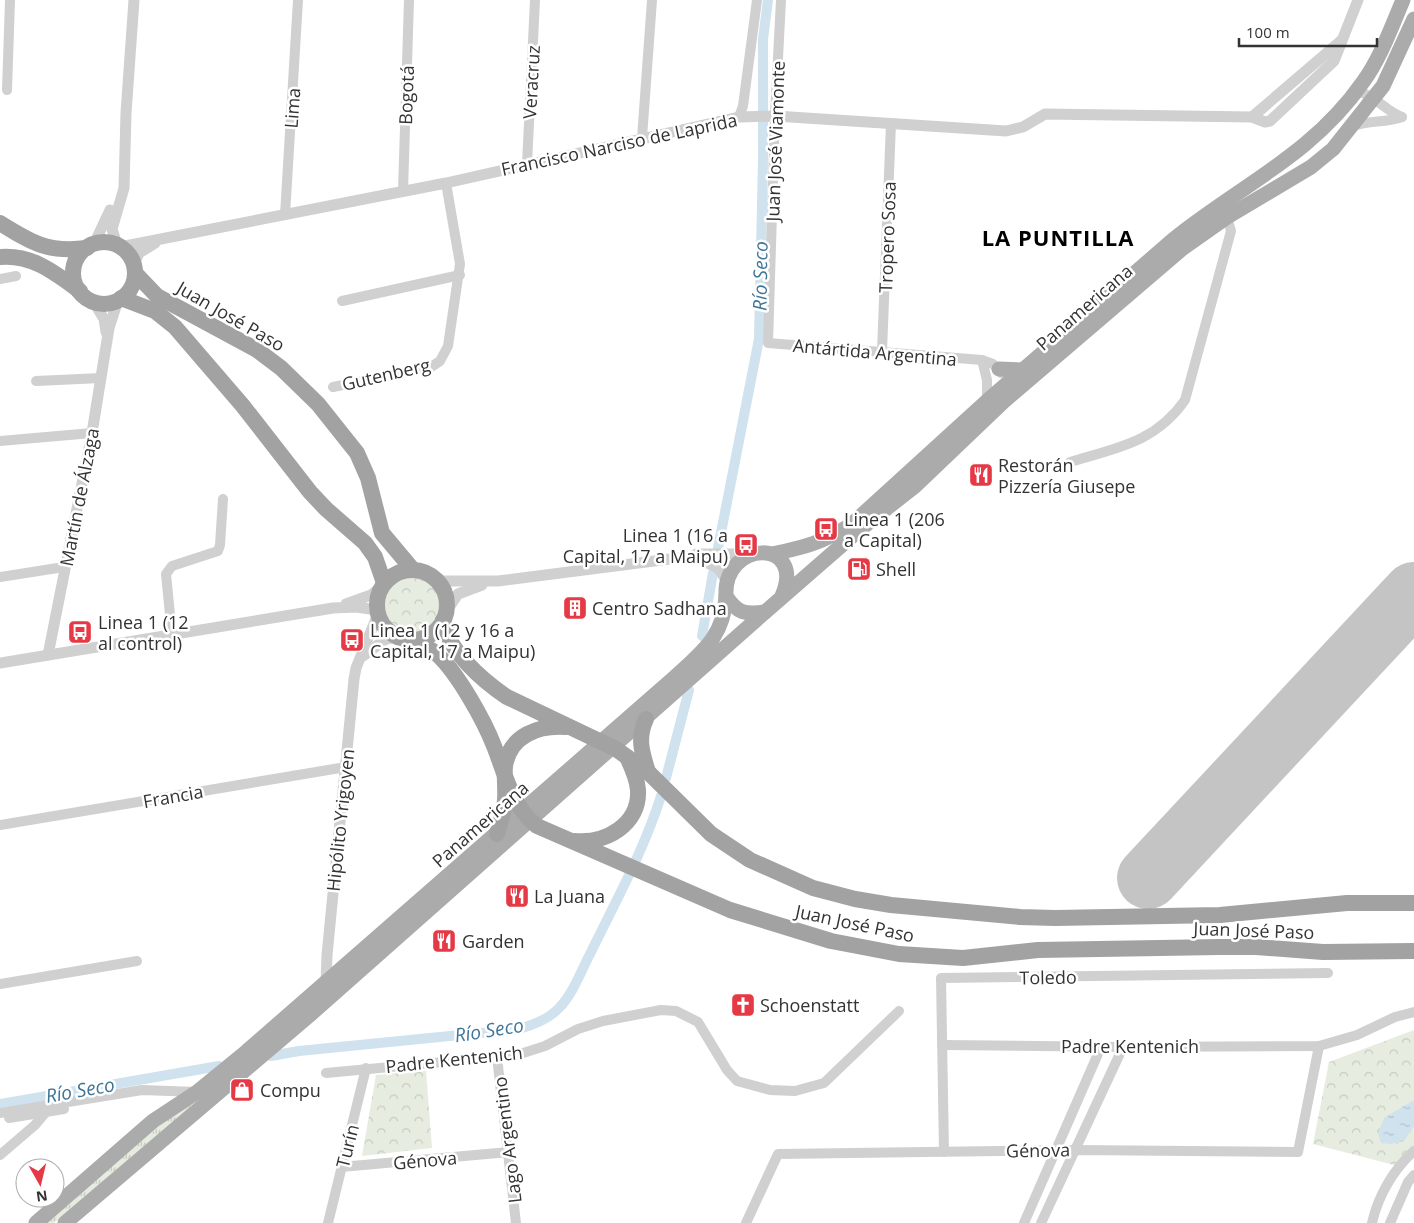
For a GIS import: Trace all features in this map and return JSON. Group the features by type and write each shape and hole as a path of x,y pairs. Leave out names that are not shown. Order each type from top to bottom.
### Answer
{"highway":[{"path":"0,223 28,241 46,248 58,250 108,242 119,246"},
{"path":"80,291 74,278 73,270 78,257 91,246"},
{"name":"Juan José Paso","path":"119,246 128,254 134,268 157,296 257,350 281,368 318,404 357,453 368,478 382,534 391,547 413,570"},
{"path":"0,257 10,256 36,262 52,270 93,301"},
{"path":"120,299 130,290 134,268"},
{"name":"Juan José Paso","path":"93,301 107,304 120,299 155,311 175,327 243,406 310,492 332,515 365,543 375,557 383,585"},
{"path":"413,570 427,573 437,581 446,598 444,616 430,634 405,638 388,630 378,612 377,598 383,585 400,572 413,570"},
{"name":"Juan José Paso","path":"444,616 444,631 452,643 468,664 496,690 614,748 648,772 711,834 750,860 779,875 813,888 891,906 1020,917 1055,918 1220,915 1347,903 1414,903"},
{"name":"Juan José Paso","path":"405,638 438,655 468,697 490,737 505,782 527,816 568,841 622,865 730,910 792,931 867,949 920,956 962,958 1038,950 1175,947 1256,947 1323,952 1414,950"},
{"path":"646,719 640,739 648,772"},
{"path":"497,834 503,811 507,757 522,737 544,728 573,728"},
{"path":"568,841 582,842 615,833 627,822 636,805 638,791 634,771 614,748"}],"main road":[{"name":"Panamericana","path":"614,748 709,645 719,629 725,614 727,588 739,560 754,554 772,554 813,545 837,534 852,524 987,401 1198,220 1306,146 1338,115 1357,91 1377,59 1403,0"},
{"name":"Panamericana","path":"256,1055 527,816 614,748 782,596 915,486 1003,402 1157,269 1227,217 1311,167 1333,149 1375,98 1396,61 1414,19"},
{"path":"999,369 1023,370"},
{"path":"772,554 782,561 787,572 782,596"},
{"path":"727,588 733,607 740,612 765,612"},
{"name":"Panamericana","path":"256,1055 326,983 497,834 527,816"},
{"path":"36,1223 154,1121 256,1055"},
{"path":"65,1223 230,1071"}],"street":[{"path":"7,90 10,0"},
{"path":"119,246 113,238 113,226 124,188 134,0"},
{"name":"Lima","path":"285,215 298,0"},
{"name":"Bogotá","path":"403,191 409,0"},
{"name":"Veracruz","path":"527,164 535,0"},
{"path":"642,138 652,0"},
{"name":"Juan José Viamonte","path":"739,117 743,106 757,0"},
{"name":"Juan José Viamonte","path":"768,343 775,116 781,0"},
{"name":"Francisco Narciso de Laprida","path":"119,246 446,183 739,117 775,116 1006,131 1023,127 1045,114 1252,117 1265,122 1274,119 1334,61 1358,0"},
{"path":"1353,126 1363,122 1394,120 1402,117 1388,109 1375,98 1357,91"},
{"name":"Tropero Sosa","path":"882,351 891,123"},
{"path":"91,246 116,193 125,153"},
{"name":"Gutenberg","path":"333,387 431,367 440,361 448,346 460,275 460,264 446,183"},
{"path":"1070,462 1114,449 1160,429 1174,416 1185,400 1231,231 1227,217"},
{"path":"113,226 122,239 137,244"},
{"name":"Francisco Narciso de Laprida","path":"134,268 139,253 146,247 168,238"},
{"path":"342,301 460,275"},
{"path":"0,279 16,276"},
{"name":"Martín de Álzaga","path":"48,655 92,434 107,339 120,299"},
{"name":"Martín de Álzaga","path":"93,301 104,319 107,339"},
{"name":"Antártida Argentina","path":"768,343 982,360 999,369"},
{"name":"Antártida Argentina","path":"982,360 987,380 987,401"},
{"path":"999,369 1006,385 1003,402"},
{"path":"36,381 101,378"},
{"path":"0,441 92,434"},
{"path":"172,634 166,574 172,566 218,551 223,499"},
{"path":"682,557 692,554 754,554"},
{"path":"437,581 498,581 693,556 718,568 727,588"},
{"path":"0,577 64,567"},
{"path":"444,616 458,594 498,581"},
{"path":"333,608 363,599 383,585"},
{"path":"0,663 333,608 356,607 378,612"},
{"name":"Hipólito Yrigoyen","path":"326,983 326,955 354,679 378,612"},
{"path":"360,658 386,639 405,638"},
{"name":"Francia","path":"0,825 346,767"},
{"path":"0,984 137,961"},
{"name":"Toledo","path":"944,1152 941,978 1328,973"},
{"name":"Padre Kentenich","path":"326,1072 518,1055 545,1046 578,1029 603,1021 661,1010 676,1011 698,1022 727,1070 737,1081 770,1090 795,1091 824,1083 899,1011"},
{"name":"Padre Kentenich","path":"942,1045 1101,1047 1319,1046 1357,1035 1395,1017 1414,1012"},
{"name":"Génova","path":"746,1223 778,1154 1057,1150 1298,1152 1319,1046"},
{"path":"1024,1223 1101,1047"},
{"path":"1042,1223 1123,1047"},
{"name":"Lago Argentino","path":"497,1057 516,1223"},
{"name":"Turín","path":"328,1223 366,1068"},
{"path":"0,1113 142,1090 197,1092"},
{"path":"0,1120 123,1097 142,1090"},
{"path":"0,1155 45,1113"},
{"path":"1372,1223 1381,1196 1401,1164 1414,1151"},
{"name":"Génova","path":"342,1167 509,1152"},
{"path":"1401,1164 1414,1170"},
{"path":"1390,1223 1408,1182 1414,1175"}],"green space":[{"path":"407,577 419,577 433,585 441,599 439,616 433,625 419,633 407,633 397,628 390,621 385,611 385,599 390,589 397,582"},
{"path":"1414,1030 1414,1149 1398,1166 1313,1144 1329,1062"},
{"path":"426,1071 432,1148 362,1156 376,1075"},
{"path":"213,1086 54,1223 43,1223 61,1208 65,1208 65,1205 176,1112"}],"water":[{"path":"1414,1100 1414,1126 1404,1141 1391,1144 1381,1143 1378,1133 1384,1118"}],"waterway":[{"name":"Río Seco","path":"718,548 759,339 763,160 763,39 768,0"},
{"name":"Río Seco","path":"702,636 713,573"},
{"name":"Río Seco","path":"666,778 689,690"},
{"name":"Río Seco","path":"271,1056 299,1051 519,1029 546,1018 564,1002 577,981 638,856 661,796"},
{"name":"Río Seco","path":"0,1104 219,1066"}],"runway":[{"path":"1148,878 1414,593"}],"place":[{"name":"Restorán Pizzería Giusepe","path":"981,475"},
{"name":"Linea 1 (206 a Capital)","path":"826,529"},
{"name":"Linea 1 (16 a Capital, 17 a Maipu)","path":"746,545"},
{"name":"Shell","path":"859,569"},
{"name":"Centro Sadhana","path":"575,608"},
{"name":"Linea 1 (12 al control)","path":"80,632"},
{"name":"Linea 1 (12 y 16 a Capital, 17 a Maipu)","path":"352,640"},
{"name":"La Juana","path":"517,896"},
{"name":"Garden","path":"444,941"},
{"name":"Schoenstatt","path":"743,1005"},
{"name":"Compu","path":"242,1090"}],"district":[{"name":"LA PUNTILLA","path":"1058,237"}]}
